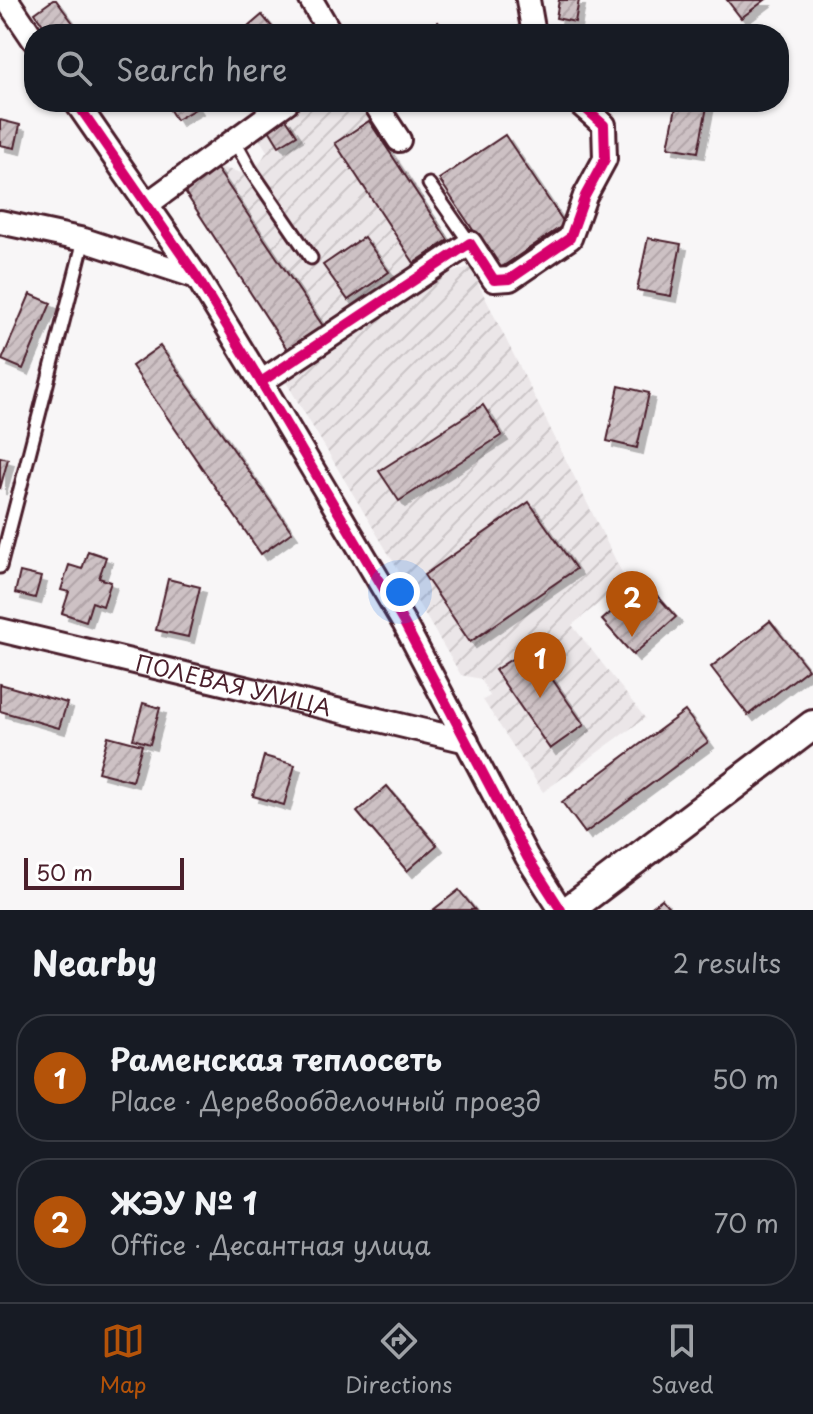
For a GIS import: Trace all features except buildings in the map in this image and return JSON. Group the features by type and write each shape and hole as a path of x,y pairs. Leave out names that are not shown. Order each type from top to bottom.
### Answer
{"street":[{"path":"7,0 24,25"},
{"path":"311,0 325,24"},
{"path":"528,0 532,24"},
{"path":"83,112 197,277 261,382 404,623 527,857 561,910"},
{"path":"146,205 273,112"},
{"path":"381,112 399,140"},
{"path":"261,382 470,243 494,280 510,279 570,238 585,196 605,159 604,125 589,112"},
{"path":"0,222 84,240 197,277"},
{"name":"ПОЛЕВАЯ УЛИЦА","path":"0,630 467,741"},
{"path":"569,910 813,725"}],"lane":[{"path":"234,140 250,169 311,258"},
{"path":"429,184 470,243"},
{"path":"0,567 84,240"}],"shaded area":[{"path":"287,112 368,112 452,242 287,349 181,186 215,166 242,173 260,163 267,151 255,132"},
{"path":"470,267 626,581 572,625 645,718 543,792 483,700 490,696 481,679 461,675 286,382 439,276"}],"cycle path":[{"path":"83,112 197,277 261,382 404,623 527,857 561,910"},
{"path":"261,382 470,243 494,280 510,279 570,238 585,196 605,159 604,125 589,112"}],"place":[{"name":"ЖЭУ № 1","path":"632,637"},
{"name":"Раменская теплосеть","path":"540,698"}]}
